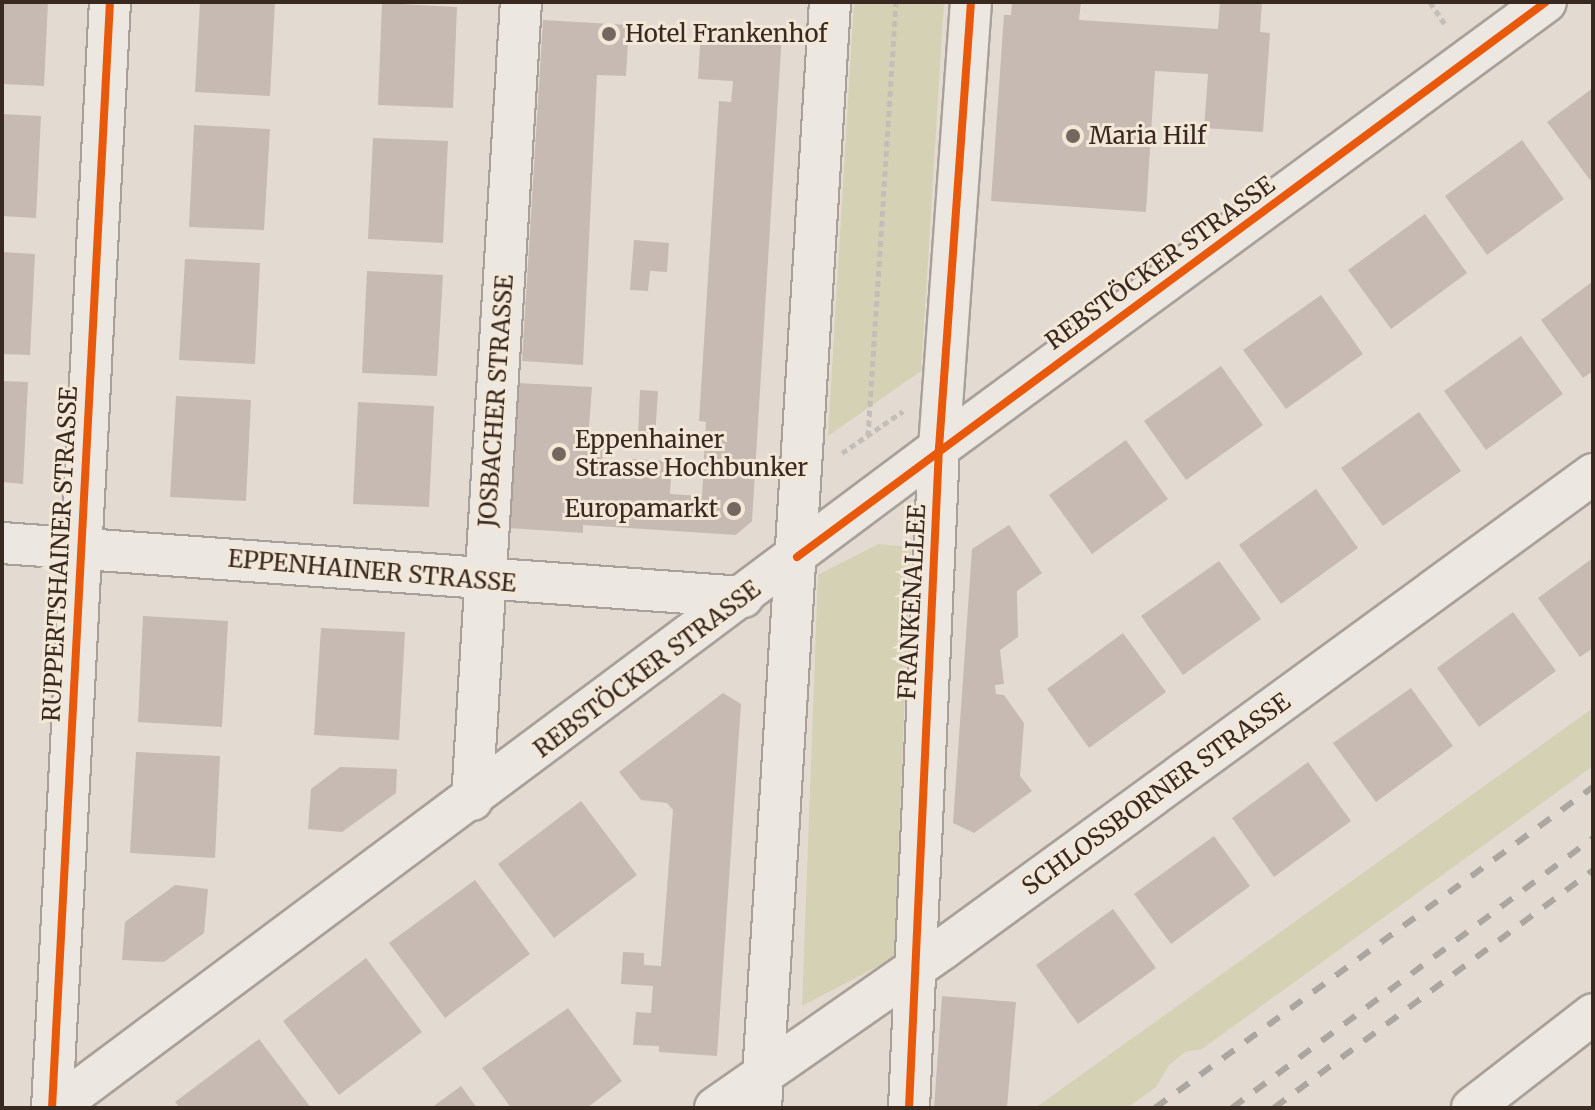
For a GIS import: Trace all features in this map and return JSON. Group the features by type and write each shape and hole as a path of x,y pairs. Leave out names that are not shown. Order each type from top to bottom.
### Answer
{"street":[{"name":"RUPPERTSHAINER STRASSE","path":"53,1108 110,2"},
{"name":"JOSBACHER STRASSE","path":"472,800 521,2"},
{"path":"762,1089 830,2"},
{"name":"FRANKENALLEE","path":"909,1108 939,448 971,2"},
{"name":"REBSTÖCKER STRASSE","path":"53,1108 472,800 939,448 1546,2"},
{"name":"SCHLOSSBORNER STRASSE","path":"715,1108 762,1089 915,969 1593,474"},
{"name":"EPPENHAINER STRASSE","path":"2,543 485,581 743,597"},
{"path":"1472,1108 1593,1014"}],"path":[{"path":"868,436 896,2"},
{"path":"834,458 912,404"}],"shaded area":[{"path":"854,2 944,2 921,371 828,436"},
{"path":"878,544 911,547 894,958 802,1006 818,575"},
{"path":"1593,708 1593,766 1202,1049 1185,1052 1169,1065 1156,1087 1127,1108 1035,1108"}],"building":[{"path":"2,2 48,2 44,86 2,84"},
{"path":"200,2 275,2 270,96 195,92"},
{"name":"Maria Hilf","path":"1012,2 1081,2 1079,20 1218,29 1220,2 1262,2 1260,32 1270,33 1263,132 1204,128 1208,74 1155,71 1146,212 991,201 1004,15 1011,15"},
{"path":"382,3 457,7 453,108 378,105"},
{"path":"543,20 629,25 626,76 597,75 583,365 522,361"},
{"path":"701,28 782,33 752,521 736,535 583,525 583,533 509,528 518,383 592,387 588,441 604,442 602,467 631,469 632,459 672,461 670,494 702,496 706,422 699,421 719,101 731,102 733,81 698,79"},
{"path":"1593,88 1593,178 1590,180 1547,122"},
{"path":"2,114 41,116 36,218 2,216"},
{"path":"194,125 270,129 264,230 189,227"},
{"path":"373,138 448,141 443,243 368,239"},
{"path":"1522,140 1564,199 1487,255 1445,196"},
{"path":"1425,214 1467,273 1391,329 1348,270"},
{"path":"634,240 669,243 667,272 650,271 648,291 630,290"},
{"path":"2,252 35,254 30,355 2,354"},
{"path":"185,259 260,263 255,364 179,360"},
{"path":"367,271 443,275 437,376 362,373"},
{"path":"1593,281 1593,371 1583,378 1541,320"},
{"path":"1321,295 1363,354 1286,409 1243,350"},
{"path":"1521,336 1563,394 1486,450 1444,391"},
{"path":"1221,366 1263,425 1186,480 1144,421"},
{"path":"2,381 28,382 23,484 2,482"},
{"path":"640,390 658,391 655,437 638,435"},
{"path":"176,396 251,400 246,501 170,497"},
{"path":"358,402 434,406 429,507 353,504"},
{"path":"1419,412 1461,471 1383,526 1341,468"},
{"path":"1126,440 1168,499 1092,554 1049,495"},
{"path":"1316,489 1358,548 1281,604 1239,545"},
{"path":"1009,525 1042,573 1017,591 1018,637 1000,650 1004,684 995,685 996,694 1004,695 1024,723 1020,776 1032,791 974,833 953,823 972,549"},
{"path":"1593,558 1593,648 1580,657 1538,598"},
{"path":"1219,561 1261,619 1183,675 1141,616"},
{"path":"1513,612 1556,671 1479,727 1437,668"},
{"path":"143,616 228,621 222,727 138,722"},
{"path":"321,628 405,632 399,740 314,735"},
{"path":"1123,633 1166,692 1089,748 1047,689"},
{"path":"1411,688 1453,746 1376,802 1333,743"},
{"path":"723,693 741,704 717,1056 659,1052 659,1046 633,1045 636,1012 651,1013 653,986 621,984 623,952 644,953 644,965 661,966 673,810 667,803 641,800 619,772"},
{"path":"136,752 220,756 215,858 130,853"},
{"path":"1308,762 1351,821 1274,877 1232,818"},
{"path":"340,767 397,769 396,793 342,832 308,829 311,789"},
{"path":"581,801 637,875 554,938 498,864"},
{"path":"1214,836 1250,886 1171,944 1134,894"},
{"path":"475,880 530,954 445,1018 389,943"},
{"path":"175,885 208,889 204,933 164,962 122,960 125,922"},
{"path":"1113,909 1156,968 1078,1024 1036,965"},
{"path":"366,958 422,1032 339,1095 283,1021"},
{"path":"942,996 1016,1002 1007,1108 934,1108"},
{"path":"568,1008 622,1081 587,1108 511,1108 482,1068"},
{"path":"259,1039 311,1108 180,1108 175,1102"},
{"path":"461,1086 477,1108 431,1108"}],"railway":[{"path":"1155,1108 1593,787"},
{"path":"1232,1108 1593,838"},
{"path":"1274,1108 1593,870"}],"cycle path":[{"path":"52,1108 110,2"},
{"path":"909,1108 939,448 971,2"},
{"path":"797,557 1546,2"}],"place":[{"name":"Hotel Frankenhof","path":"609,34"},
{"name":"Maria Hilf","path":"1073,136"},
{"name":"Eppenhainer Strasse Hochbunker","path":"559,454"},
{"name":"Europamarkt","path":"734,509"}]}
